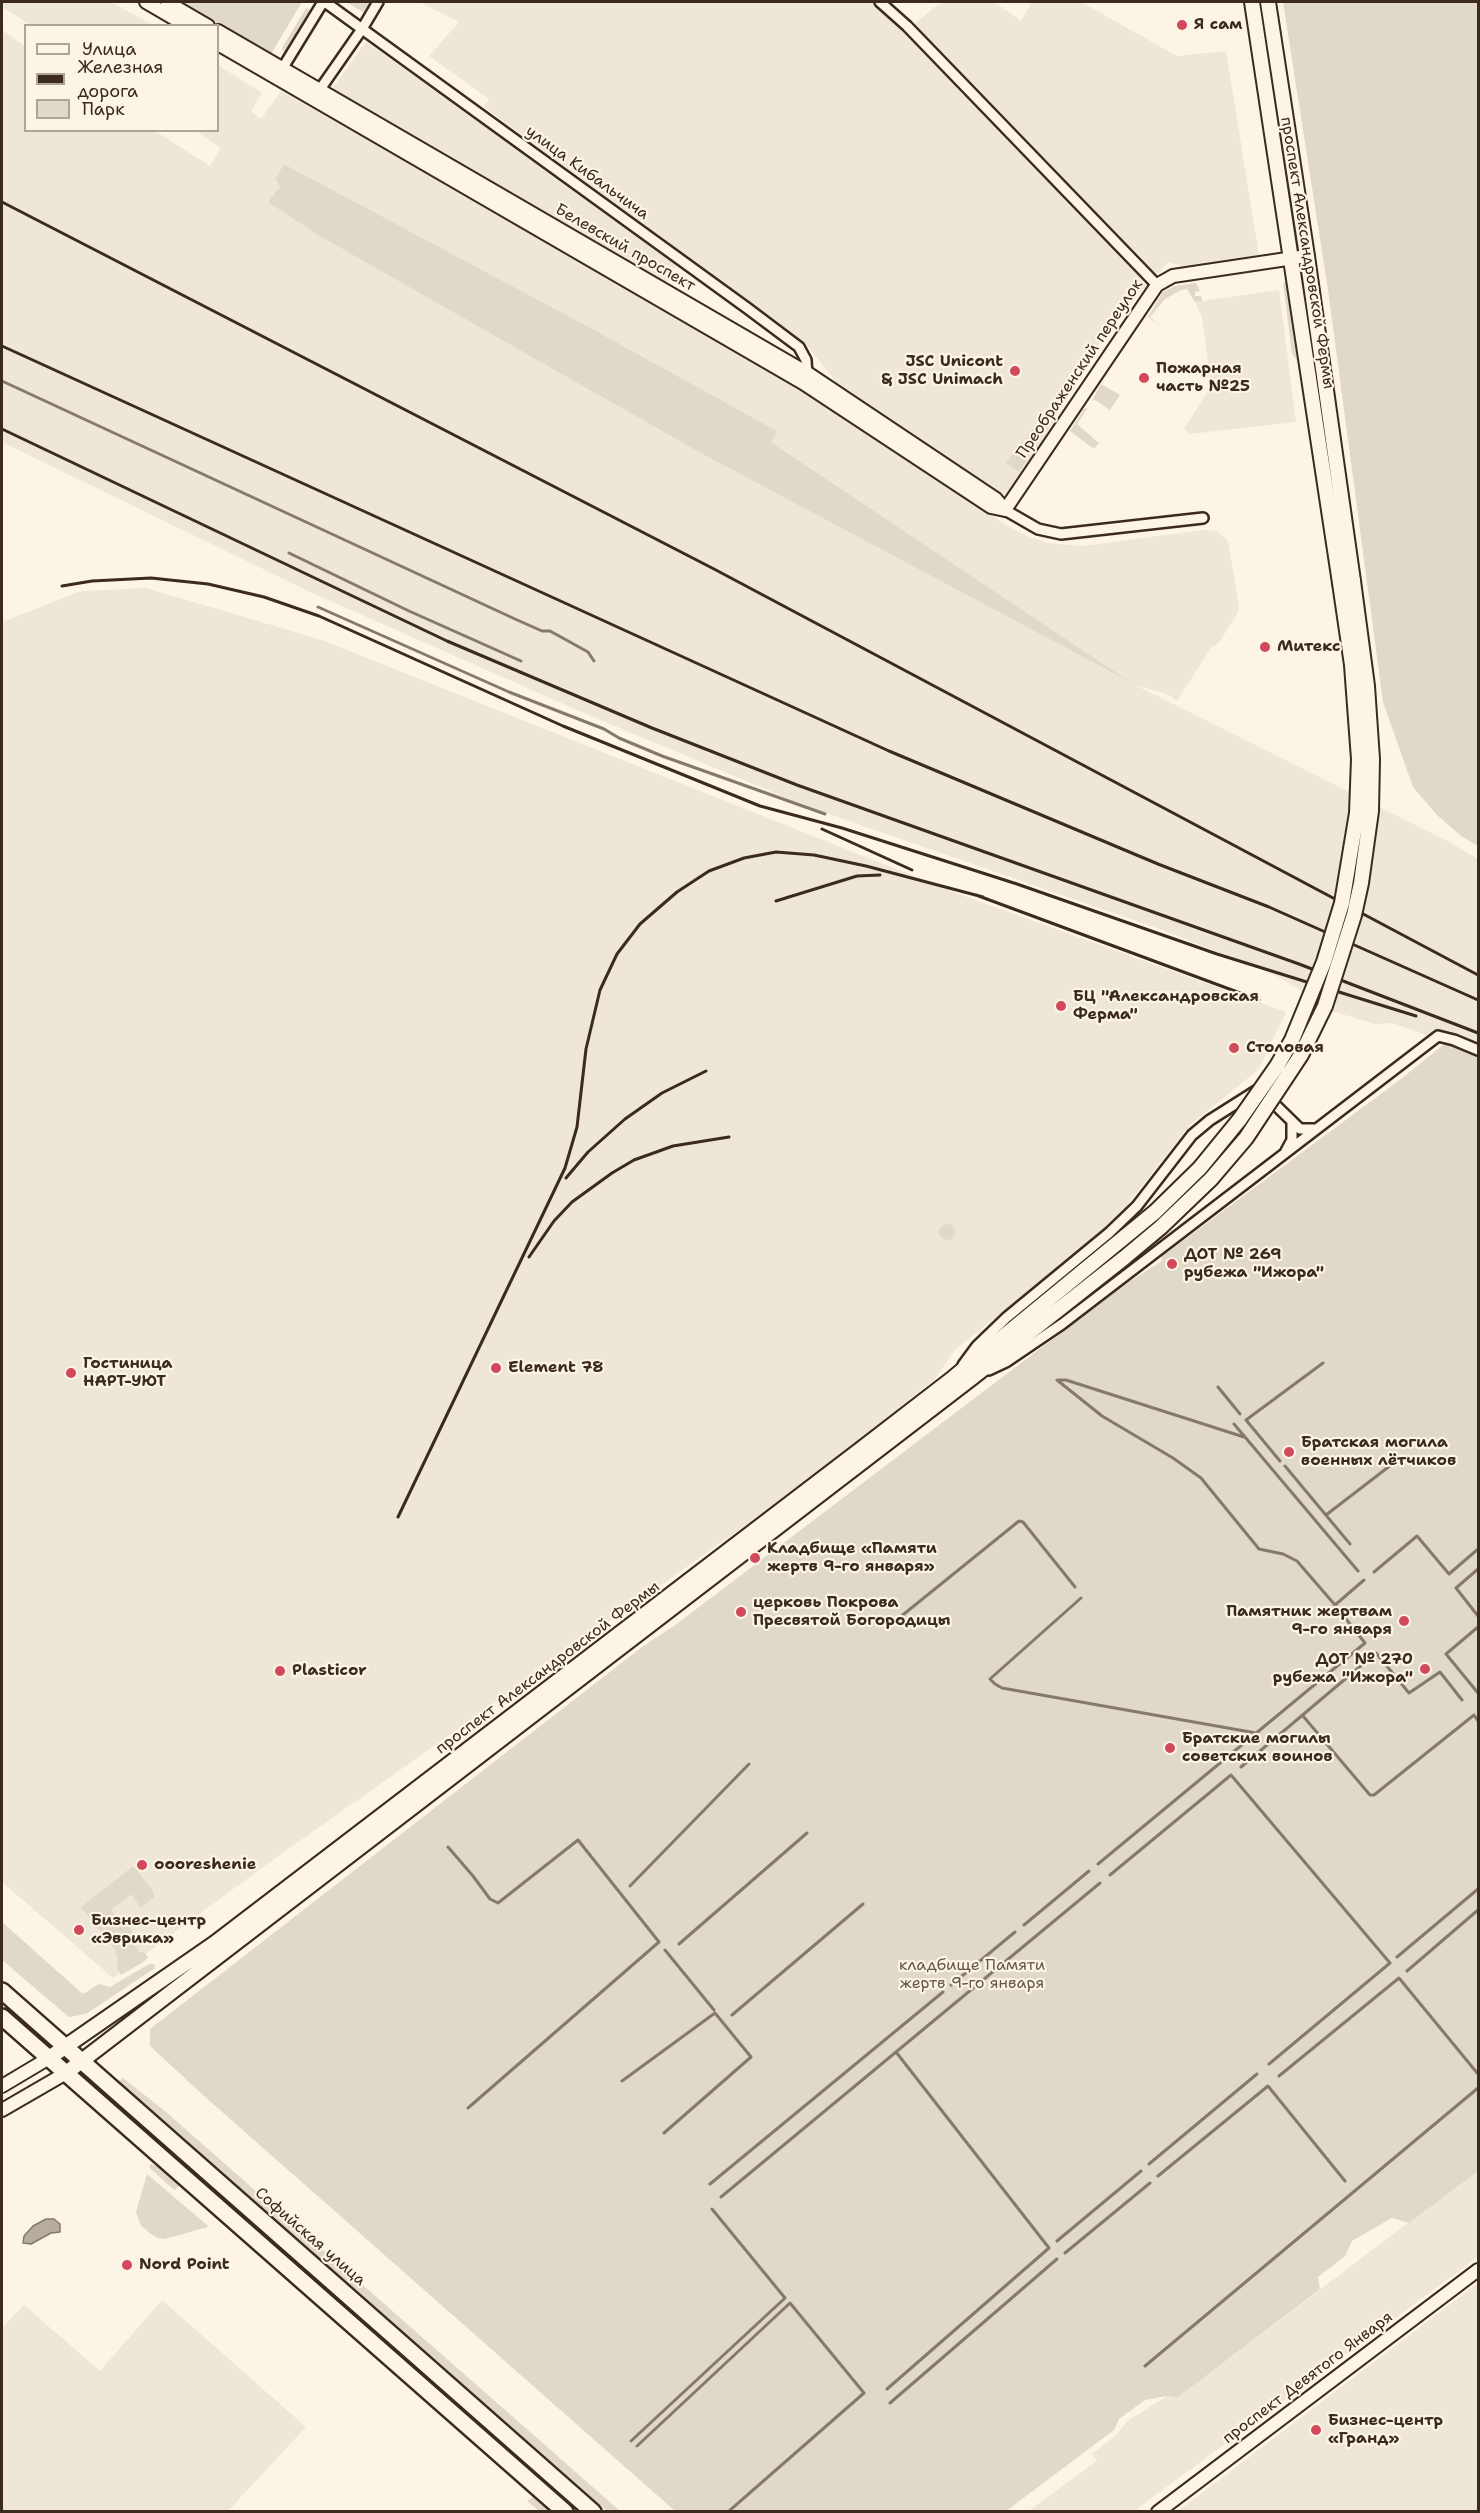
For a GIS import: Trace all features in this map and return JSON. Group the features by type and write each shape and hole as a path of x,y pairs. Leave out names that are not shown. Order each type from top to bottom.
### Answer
{"main road":[{"name":"проспект Александровской Фермы","path":"66,2073 973,1377 1154,1233 1211,1179 1246,1138 1301,1055 1325,1006 1354,915 1363,872 1371,811 1372,759 1367,686 1329,510 1252,2"},
{"name":"проспект Александровской Фермы","path":"49,2058 215,1943 953,1378 1155,1212 1200,1168 1240,1119 1292,1040 1324,962 1342,903 1354,836 1359,759 1346,582 1344,508 1268,2"},
{"name":"Софийская улица","path":"2,1991 593,2511"},
{"path":"2,2017 565,2511"}],"street":[{"path":"146,2 184,24"},
{"path":"167,2 205,24"},
{"path":"279,74 324,2"},
{"name":"улица Кибальчича","path":"324,2 799,347 806,360 806,379"},
{"path":"316,95 378,2"},
{"path":"880,2 907,26 1157,285"},
{"name":"Белевский проспект","path":"219,32 279,74"},
{"name":"Белевский проспект","path":"219,44 316,95 806,379 996,499 1005,510 1038,529 1061,534 1203,518"},
{"name":"Преображенский переулок","path":"1005,510 1157,285 1173,276 1307,256"},
{"path":"973,1377 1006,1362 1039,1341 1438,1036 1479,1050"},
{"path":"953,1378 977,1346 1006,1318 1109,1233 1137,1206 1192,1135 1224,1110 1259,1089 1300,1129 1318,1128"},
{"path":"1285,1155 1292,1140 1292,1122"},
{"path":"2,2086 49,2058"},
{"path":"2,2110 66,2073"},
{"name":"проспект Девятого Января","path":"1158,2511 1479,2270"}],"shaded area":[{"path":"2,2 111,2 151,24 29,24 2,7"},
{"path":"420,2 890,2 914,25 933,8 945,2 994,2 1021,21 1032,2 1081,2 1177,56 1226,51 1259,255 1185,267 1168,262 1107,329 1026,470 1007,496 840,387 805,343 484,107 489,99 429,56 459,22"},
{"path":"2,30 24,45 24,132 157,132 210,166 221,148 197,132 219,132 219,66 262,93 251,111 261,119 281,91 765,364 1003,523 1027,536 1048,543 1083,546 1203,530 1217,531 1228,541 1239,606 1237,614 1220,641 1211,648 1177,701 1169,695 1135,685 1451,843 1478,859 1478,1046 1438,1029 1429,1036 1392,1023 1375,1024 1335,1012 1277,976 1168,932 803,805 584,713 310,592 2,442","holes":["284,164 587,326 777,431 770,441 1123,678 699,452 268,202 280,185 275,179"]},
{"path":"366,42 678,262 666,285 331,90"},
{"path":"1279,290 1296,422 1190,434 1184,429 1211,386 1202,317 1195,302"},
{"path":"146,588 322,640 956,893 1286,1012 1258,1070 1189,1126 1113,1223 955,1350 934,1380 753,1520 263,1867 113,1978 2,1882 2,622 81,591"},
{"path":"1478,2170 1478,2257 1134,2511 1027,2512 1097,2461 1092,2454 1117,2434 1126,2422 1167,2396 1177,2398"},
{"path":"46,2219 54,2219 60,2224 60,2232 51,2233 31,2244 23,2243 24,2236 33,2226"},
{"path":"1478,2283 1478,2511 1178,2511"},
{"path":"162,2300 306,2427 228,2511 2,2511 2,2328 24,2305 100,2371"}],"green space":[{"path":"180,2 302,2 271,54"},
{"path":"346,2 371,2 363,12"},
{"path":"1283,2 1478,2 1478,846 1461,836 1437,815 1413,787 1383,702 1328,290"},
{"path":"306,8 310,9 284,53 282,48"},
{"path":"284,164 587,326 777,431 771,442 1130,682 699,452 320,236 268,202 280,186 275,179"},
{"path":"1286,282 1300,364 1292,354 1283,283"},
{"path":"1196,283 1200,291 1195,292 1195,296 1201,296 1202,301 1195,302 1187,289 1181,290 1165,299 1150,317 1160,325 1148,317 1163,292 1175,286"},
{"path":"1101,384 1120,395 1110,410 1095,400 1092,401"},
{"path":"1088,408 1077,424 1099,443 1094,449 1070,431 1084,409"},
{"path":"1042,418 1050,424 1019,472 1006,463"},
{"name":"кладбище Памяти жертв 9-го января","path":"1450,1043 1478,1057 1478,2171 1409,2223 1392,2218 1352,2241 1345,2256 1318,2277 1320,2289 1177,2398 1167,2396 1145,2400 1119,2419 1114,2430 1006,2511 675,2511 203,2095 150,2046 150,2029 642,1647 674,1626 1124,1285 1162,1261 1161,1257 1401,1079 1443,1045"},
{"path":"947,1224 953,1226 955,1232 953,1238 947,1240 941,1238 939,1232 941,1226"},
{"path":"506,1744 192,1988 224,1956 501,1745"},
{"path":"132,1867 153,1891 154,1897 141,1908 131,1894 111,1910 120,1923 124,1920 136,1936 132,1940 139,1952 145,1953 148,1957 121,1975 117,1968 116,1951 81,1907"},
{"path":"2,1922 83,1994 99,1984 110,1987 149,1964 154,1964 155,1968 86,2014 69,2017 2,1960"},
{"path":"123,2078 166,2112 620,2511 607,2511 118,2082"},
{"path":"151,2164 161,2168 179,2184 178,2187 174,2190 149,2167"},
{"path":"147,2174 208,2227 165,2239 158,2238 141,2226 136,2212"},
{"path":"535,2496 552,2511 539,2511 527,2501"}],"waterway":[{"path":"2,381 515,619 542,631 550,631 588,652 594,661"},
{"path":"289,553 409,611 521,661"},
{"path":"318,607 509,692 604,729 619,738 662,756 825,814"},
{"path":"1280,1461 1246,1420 1323,1363"},
{"path":"1057,1380 1102,1416 1173,1458 1201,1478 1259,1549 1283,1554 1297,1561 1335,1605"},
{"path":"1059,1380 1066,1380 1244,1437"},
{"path":"1218,1387 1240,1414"},
{"path":"1234,1424 1358,1571"},
{"path":"1326,1515 1391,1465"},
{"path":"1285,1466 1350,1544"},
{"path":"899,1618 1019,1521 1023,1522 1075,1587"},
{"path":"1374,1572 1417,1536 1449,1574 1478,1549"},
{"path":"1478,1569 1456,1588 1478,1616"},
{"path":"1098,1864 1365,1643 1335,1605 1364,1580"},
{"path":"1081,1598 990,1679 1002,1688 1256,1733"},
{"path":"1478,1627 1446,1654 1478,1693"},
{"path":"1241,1767 1376,1653 1409,1693 1440,1672 1462,1700"},
{"path":"1303,1716 1370,1795 1374,1795 1474,1715 1478,1721"},
{"path":"630,1886 749,1764"},
{"path":"1110,1875 1231,1775 1390,1963 1269,2064"},
{"path":"679,1944 807,1833"},
{"path":"448,1847 490,1899 498,1903 578,1840 659,1942 468,2108"},
{"path":"1024,1925 1089,1871"},
{"path":"721,2197 1100,1883"},
{"path":"1397,1957 1478,1889"},
{"path":"732,2015 863,1904"},
{"path":"1407,1971 1478,1910"},
{"path":"951,1985 1015,1932"},
{"path":"665,1950 714,2010"},
{"path":"1279,2076 1399,1978 1478,2074"},
{"path":"710,2184 943,1992"},
{"path":"622,2081 715,2013 751,2057 664,2133"},
{"path":"887,2389 1049,2248 896,2052"},
{"path":"1149,2164 1257,2074"},
{"path":"1158,2176 1268,2086 1345,2181"},
{"path":"1145,2366 1478,2088"},
{"path":"1057,2241 1141,2171"},
{"path":"1065,2253 1150,2183"},
{"path":"631,2441 785,2298 712,2209"},
{"path":"890,2403 1057,2259"},
{"path":"637,2446 790,2303 864,2393 728,2512"}],"railway":[{"path":"2,202 714,569 1478,975"},
{"path":"2,346 889,751 1158,864 1269,907 1478,1000"},
{"path":"2,429 447,641 652,728 797,785 1299,964 1478,1033"},
{"path":"62,586 92,581 151,578 208,584 264,597 319,616 563,726 760,806 842,828 1017,884 1217,954 1416,1016"},
{"path":"822,829 912,870"},
{"path":"398,1517 565,1168 577,1127 586,1049 600,990 617,954 640,924 677,892 709,871 744,858 776,852 814,855 866,866 983,897"},
{"path":"776,901 857,876 880,875"},
{"path":"976,895 1259,1000"},
{"path":"566,1178 588,1152 625,1119 662,1093 706,1071"},
{"path":"529,1257 554,1221 572,1202 612,1173 634,1160 673,1146 729,1137"}],"place":[{"name":"Я сам","path":"1182,25"},
{"name":"JSC Unicont & JSC Unimach","path":"1015,371"},
{"name":"Пожарная часть №25","path":"1144,378"},
{"name":"Митекс","path":"1265,647"},
{"name":"БЦ \"Александровская Ферма\"","path":"1061,1006"},
{"name":"Столовая","path":"1234,1048"},
{"name":"ДОТ № 269 рубежа \"Ижора\"","path":"1172,1264"},
{"name":"Element 78","path":"496,1368"},
{"name":"Гостиница НАРТ-УЮТ","path":"71,1373"},
{"name":"Братская могила военных лётчиков","path":"1289,1452"},
{"name":"Кладбище «Памяти жертв 9-го января»","path":"755,1558"},
{"name":"церковь Покрова Пресвятой Богородицы","path":"741,1612"},
{"name":"Памятник жертвам 9-го января","path":"1404,1621"},
{"name":"ДОТ № 270 рубежа \"Ижора\"","path":"1425,1669"},
{"name":"Plasticor","path":"280,1671"},
{"name":"Братские могилы советских воинов","path":"1170,1748"},
{"name":"oooreshenie","path":"142,1865"},
{"name":"Бизнес-центр «Эврика»","path":"79,1930"},
{"name":"Nord Point","path":"127,2265"},
{"name":"Бизнес-центр «Гранд»","path":"1316,2430"}]}
